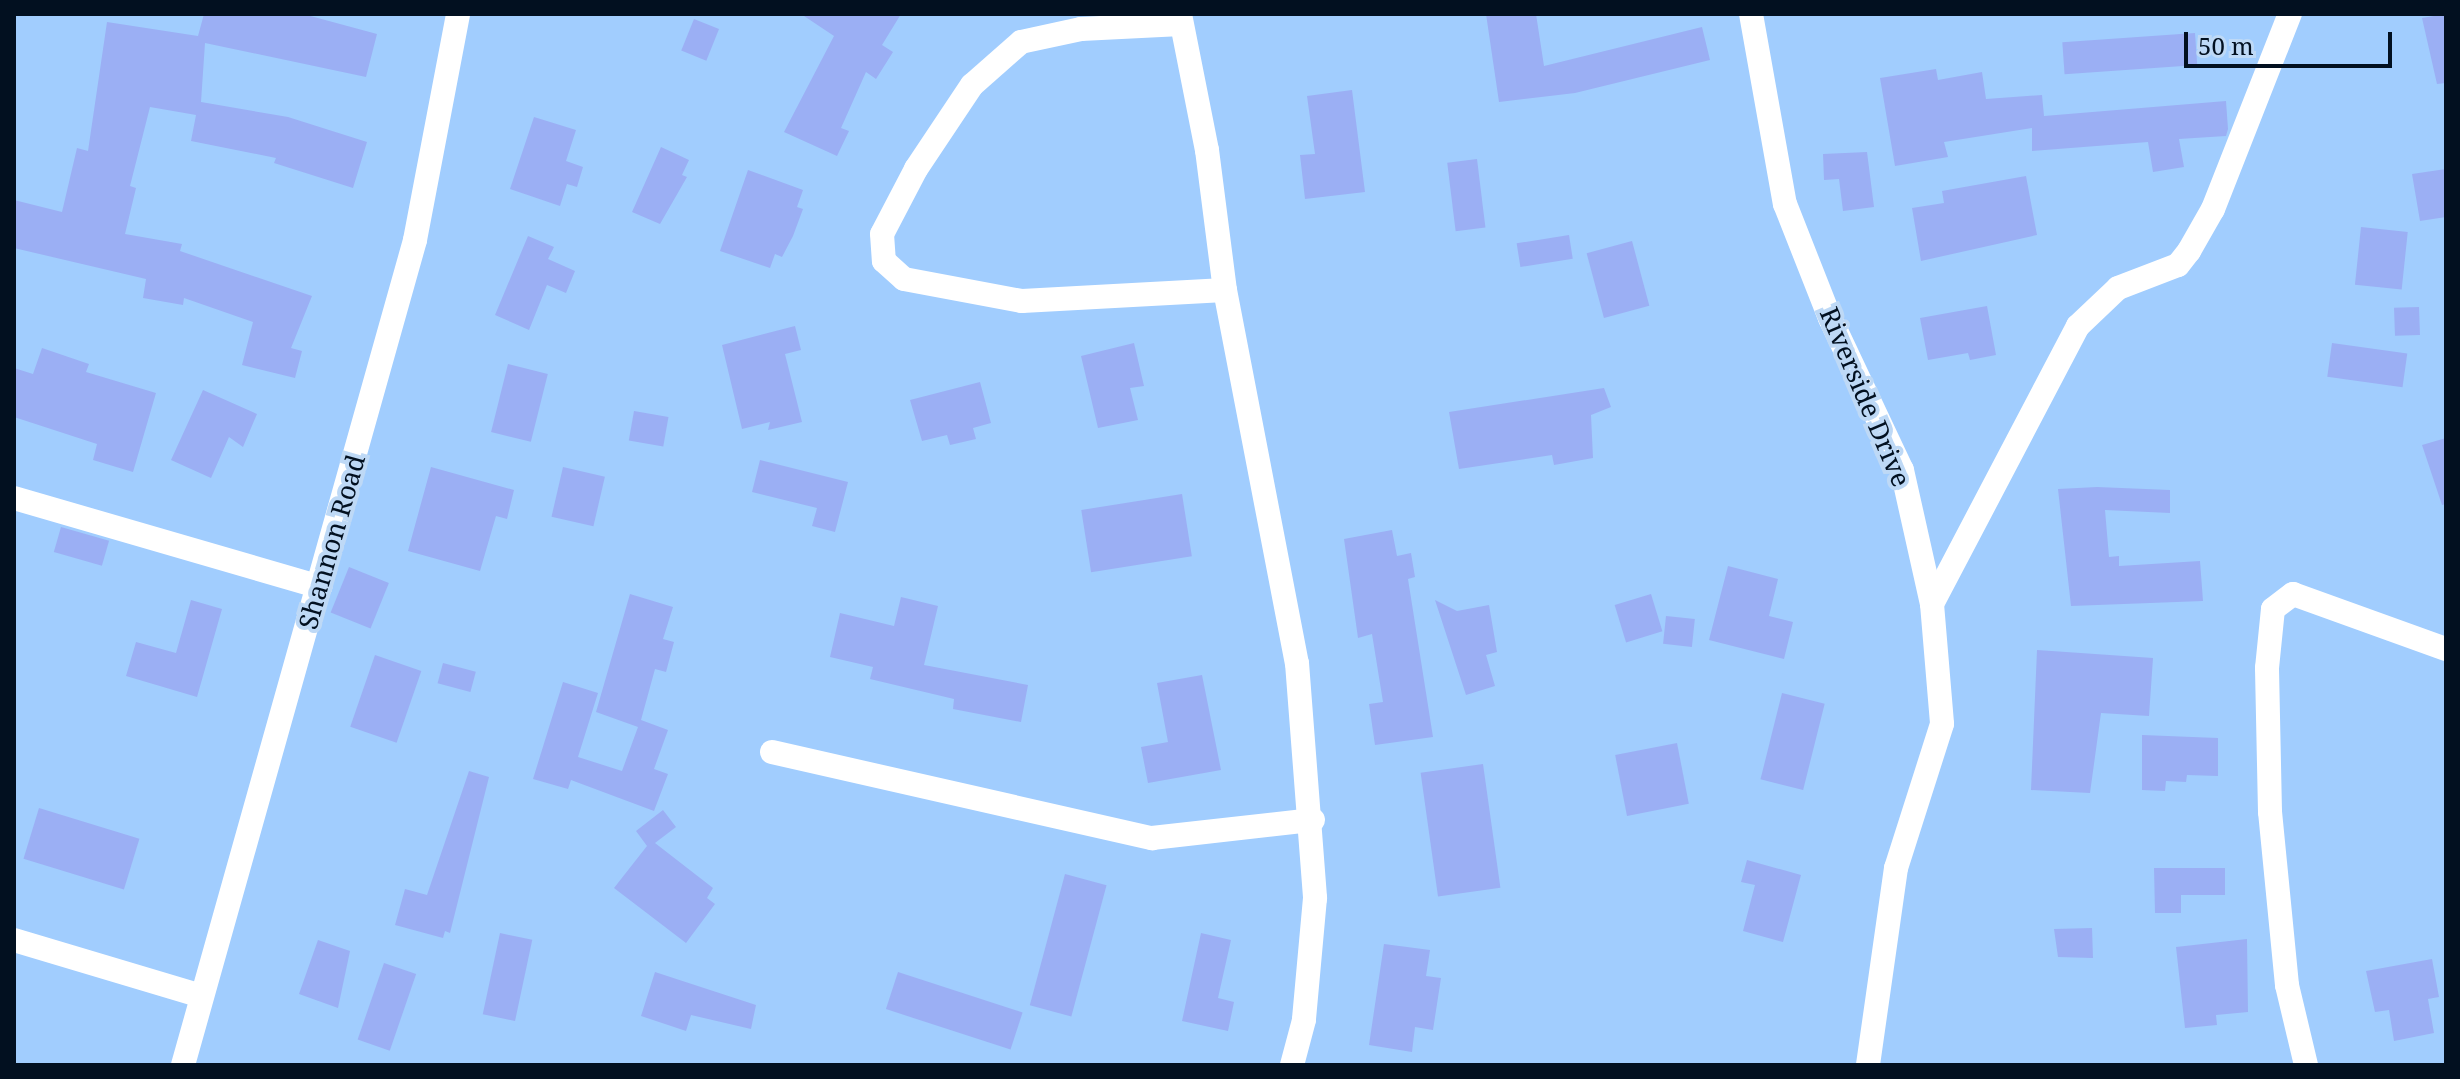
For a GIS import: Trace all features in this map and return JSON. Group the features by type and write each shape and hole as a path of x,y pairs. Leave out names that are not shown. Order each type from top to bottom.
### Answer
{"street":[{"name":"Shannon Road","path":"183,1065 199,995 320,587 415,240 458,14"},
{"name":"Riverside Drive","path":"1751,14 1785,204 1830,318 1902,470 1932,604 1942,724 1896,868 1868,1065"},
{"path":"1932,604 2078,326 2118,288 2178,265 2189,251 2213,209 2290,14"},
{"path":"1225,290 1022,301 904,279 884,261 882,234 916,169 972,85 1021,42 1081,29 1180,19 1207,150 1225,290 1297,663 1313,820 1315,898 1304,1020 1292,1065"},
{"path":"14,498 320,587"},
{"path":"2306,1065 2287,985 2270,812 2267,668 2273,609 2293,594 2446,649"},
{"path":"772,752 1152,838 1313,820"},
{"path":"14,940 199,995"}],"building":[{"path":"204,14 303,14 377,34 366,77 205,43 201,102 288,117 367,142 353,188 274,163 276,158 191,141 196,115 150,107 130,186 136,188 125,234 182,244 180,251 312,296 291,348 302,351 295,378 242,365 253,322 184,298 183,305 143,298 146,279 14,248 14,200 62,212 77,148 88,151 107,22 198,36"},
{"path":"801,14 901,14 882,45 893,52 876,79 866,72 841,128 849,131 837,156 784,132 834,36"},
{"path":"1486,14 1536,14 1544,66 1702,27 1710,60 1575,93 1499,102"},
{"path":"2446,14 2446,83 2437,84 2422,18"},
{"path":"694,19 719,29 706,61 681,51"},
{"path":"2195,33 2197,65 2065,74 2062,42"},
{"path":"1936,69 1938,80 1982,72 1986,99 2042,95 2044,116 2226,101 2228,129 2226,136 2179,139 2184,167 2153,172 2148,142 2032,151 2032,128 1944,142 1948,157 1895,166 1880,78"},
{"path":"1352,90 1365,192 1305,199 1300,155 1315,154 1307,96"},
{"path":"534,117 576,130 566,161 583,167 577,187 567,184 560,206 510,189"},
{"path":"661,147 689,160 682,175 687,177 660,224 632,212"},
{"path":"1867,152 1874,207 1843,211 1839,179 1824,180 1823,154"},
{"path":"1477,159 1485,227 1456,231 1447,163"},
{"path":"2446,169 2446,217 2420,221 2412,174"},
{"path":"748,170 803,190 797,207 803,209 793,236 782,257 775,254 770,268 720,251"},
{"path":"2026,176 2037,235 1921,261 1912,208 1944,203 1942,191"},
{"path":"2361,227 2408,232 2402,290 2355,285"},
{"path":"1569,235 1573,259 1520,267 1517,243"},
{"path":"528,236 554,247 548,259 575,271 566,293 547,285 529,330 495,315"},
{"path":"1632,241 1649,306 1604,318 1587,253"},
{"path":"1987,306 1996,355 1970,360 1968,353 1928,360 1920,318"},
{"path":"2419,307 2420,335 2395,336 2394,308"},
{"path":"795,326 801,350 785,354 802,422 768,430 770,422 742,429 722,345"},
{"path":"1134,343 1144,386 1130,388 1138,420 1098,428 1081,356"},
{"path":"2332,343 2407,354 2403,387 2327,377"},
{"path":"42,348 89,364 86,372 156,393 133,472 93,460 97,444 14,417 14,368 33,374"},
{"path":"508,364 548,374 531,442 491,432"},
{"path":"980,382 991,423 973,428 976,439 950,445 947,435 922,441 910,400"},
{"path":"1604,388 1611,407 1591,415 1593,458 1554,465 1552,455 1459,469 1449,412"},
{"path":"203,390 257,414 243,447 229,437 211,478 171,460"},
{"path":"634,411 668,417 663,447 629,441"},
{"path":"2446,438 2446,504 2442,505 2422,445"},
{"path":"760,460 848,482 835,532 812,526 817,508 752,492"},
{"path":"431,467 514,490 507,519 496,516 480,571 408,551"},
{"path":"563,467 605,477 593,526 552,517"},
{"path":"2058,489 2170,490 2170,513 2105,510 2109,557 2119,556 2119,566 2200,561 2203,601 2071,606"},
{"path":"1182,494 1192,556 1091,572 1081,510"},
{"path":"61,527 109,541 102,566 54,552"},
{"path":"1392,530 1397,556 1411,553 1415,577 1408,579 1433,737 1375,745 1369,704 1383,702 1372,634 1358,638 1344,539"},
{"path":"1728,566 1778,579 1769,616 1793,622 1784,659 1709,640"},
{"path":"349,567 389,583 371,629 331,612"},
{"path":"630,594 673,607 663,639 674,642 666,672 655,669 641,720 668,730 654,769 668,774 654,811 571,780 568,789 533,779 563,682 598,693 578,757 622,771 638,727 596,712"},
{"path":"1651,594 1662,631 1626,642 1615,605"},
{"path":"901,597 938,606 924,665 1028,685 1021,722 953,709 954,699 870,679 873,667 830,657 840,613 894,626"},
{"path":"191,600 222,609 197,697 126,676 136,642 176,653"},
{"path":"1435,600 1457,611 1489,605 1497,652 1486,655 1495,686 1466,695"},
{"path":"1666,616 1695,619 1692,647 1663,644"},
{"path":"2037,650 2153,658 2149,716 2101,713 2090,793 2031,790"},
{"path":"375,655 421,671 397,743 350,727"},
{"path":"443,663 476,672 470,692 438,683"},
{"path":"1202,675 1221,770 1148,783 1141,747 1168,742 1157,683"},
{"path":"1782,693 1825,704 1803,790 1760,779"},
{"path":"2142,735 2218,738 2218,776 2187,775 2186,782 2166,781 2165,791 2142,790"},
{"path":"1677,743 1689,804 1627,816 1615,755"},
{"path":"1483,764 1500,888 1438,897 1421,773"},
{"path":"469,771 489,777 450,933 445,931 443,938 395,925 405,889 427,895"},
{"path":"39,808 139,839 124,889 24,859"},
{"path":"663,810 676,827 655,843 713,888 707,898 715,904 686,943 614,888 647,846 636,831"},
{"path":"1747,860 1801,875 1783,942 1743,931 1755,885 1741,882"},
{"path":"2154,868 2225,868 2225,895 2181,895 2181,913 2155,913"},
{"path":"1065,874 1107,885 1071,1016 1030,1005"},
{"path":"2092,928 2093,958 2058,957 2054,929"},
{"path":"500,933 532,940 515,1021 483,1014"},
{"path":"1201,933 1231,940 1218,998 1234,1002 1228,1031 1182,1021"},
{"path":"2247,939 2248,1012 2216,1015 2217,1025 2185,1028 2176,947"},
{"path":"318,940 350,951 338,1008 299,994"},
{"path":"1384,944 1430,950 1426,976 1441,978 1433,1030 1415,1027 1412,1052 1369,1045"},
{"path":"2432,959 2439,997 2428,999 2434,1033 2394,1041 2389,1010 2375,1012 2366,971"},
{"path":"384,963 416,974 390,1051 358,1040"},
{"path":"655,972 756,1005 751,1029 691,1015 686,1031 641,1016"},
{"path":"898,972 1023,1012 1011,1050 886,1009"}]}
